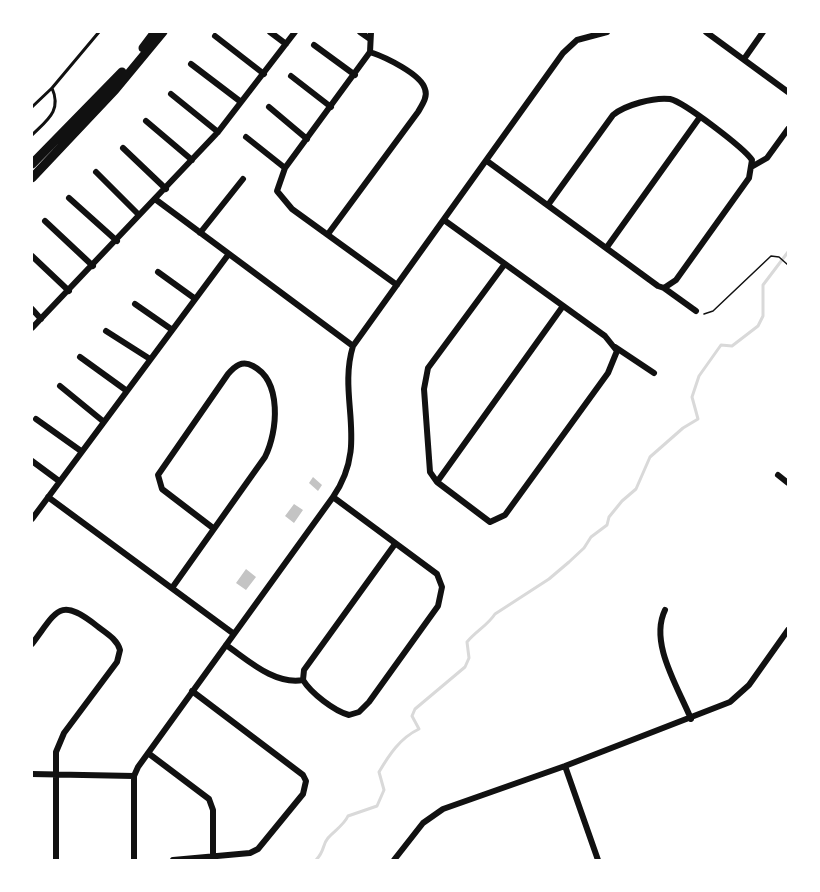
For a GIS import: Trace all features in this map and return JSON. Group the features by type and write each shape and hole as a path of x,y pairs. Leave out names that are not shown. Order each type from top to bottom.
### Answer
{"main road":[{"path":"32,164 97,100 155,32"},
{"path":"32,178 115,90 163,32"}],"street":[{"path":"270,32 286,44"},
{"path":"32,328 218,132 295,32"},
{"path":"360,32 371,35 370,52 285,168 277,185 284,202 397,285"},
{"path":"575,32 577,40"},
{"path":"134,861 134,776 148,753 345,478 351,460 349,368 353,346 563,53 577,40 607,32"},
{"path":"706,32 789,92"},
{"path":"744,58 763,32"},
{"path":"215,36 264,74"},
{"path":"314,45 355,75"},
{"path":"328,234 418,111 426,95 425,88 416,78 396,63 370,52"},
{"path":"190,64 242,102"},
{"path":"291,76 331,106"},
{"path":"171,94 218,132"},
{"path":"548,205 606,122 618,110 661,99 672,99 700,117 753,163"},
{"path":"268,107 307,139"},
{"path":"607,247 700,117"},
{"path":"146,121 192,160"},
{"path":"753,163 767,158 789,129"},
{"path":"246,137 285,168"},
{"path":"123,148 166,189"},
{"path":"487,161 696,311"},
{"path":"666,288 749,178 753,163"},
{"path":"96,172 140,215"},
{"path":"200,233 243,179"},
{"path":"69,198 117,241"},
{"path":"155,199 353,346"},
{"path":"444,220 654,373"},
{"path":"45,221 93,266"},
{"path":"32,519 228,255"},
{"path":"32,256 69,291"},
{"path":"504,265 442,347 425,378 428,464 437,482 485,520 496,521 505,515 608,373 616,358 614,346"},
{"path":"158,272 194,298"},
{"path":"135,304 171,329"},
{"path":"437,482 562,306"},
{"path":"32,309 41,319"},
{"path":"106,331 150,359"},
{"path":"80,357 127,391"},
{"path":"172,588 265,457 272,441 271,384 263,372 249,364 240,364 228,374 158,475 162,489 213,528"},
{"path":"60,386 104,422"},
{"path":"36,418 81,451"},
{"path":"32,461 59,481"},
{"path":"778,475 789,483"},
{"path":"48,497 234,633"},
{"path":"226,645 268,673 294,682 305,683 339,711 354,714 369,702 438,606 442,587 437,574 333,497"},
{"path":"305,683 307,665 395,544"},
{"path":"32,644 57,613 71,609 114,639 120,650 113,667 62,738 56,752 56,861"},
{"path":"665,610 659,627 663,651 691,718"},
{"path":"394,861 414,832 434,814 721,707 744,692 789,630"},
{"path":"173,861 258,849 303,794 306,782 298,771 192,692"},
{"path":"148,753 209,799 213,810 213,857"},
{"path":"565,766 598,861"},
{"path":"32,774 134,776"}],"lane":[{"path":"32,107 52,88 99,32"},
{"path":"32,135 55,109 56,98 52,88"}],"path":[{"path":"696,311 702,314 713,311 771,256 779,257 789,265"}],"building":[{"path":"313,477 322,485 318,491 309,483"},
{"path":"294,504 303,510 294,523 285,516"},
{"path":"246,569 256,577 246,590 236,583"}],"waterway":[{"path":"316,860 328,838 348,816 377,806 384,790 379,772 401,742 419,729 412,716 415,709 465,667 469,658 467,642 495,614 549,579 584,548 591,537 607,525 609,517 622,501 636,489 650,457 683,428 698,419 692,397 699,376 721,345 732,346 758,326 763,316 763,285 788,252"}]}
